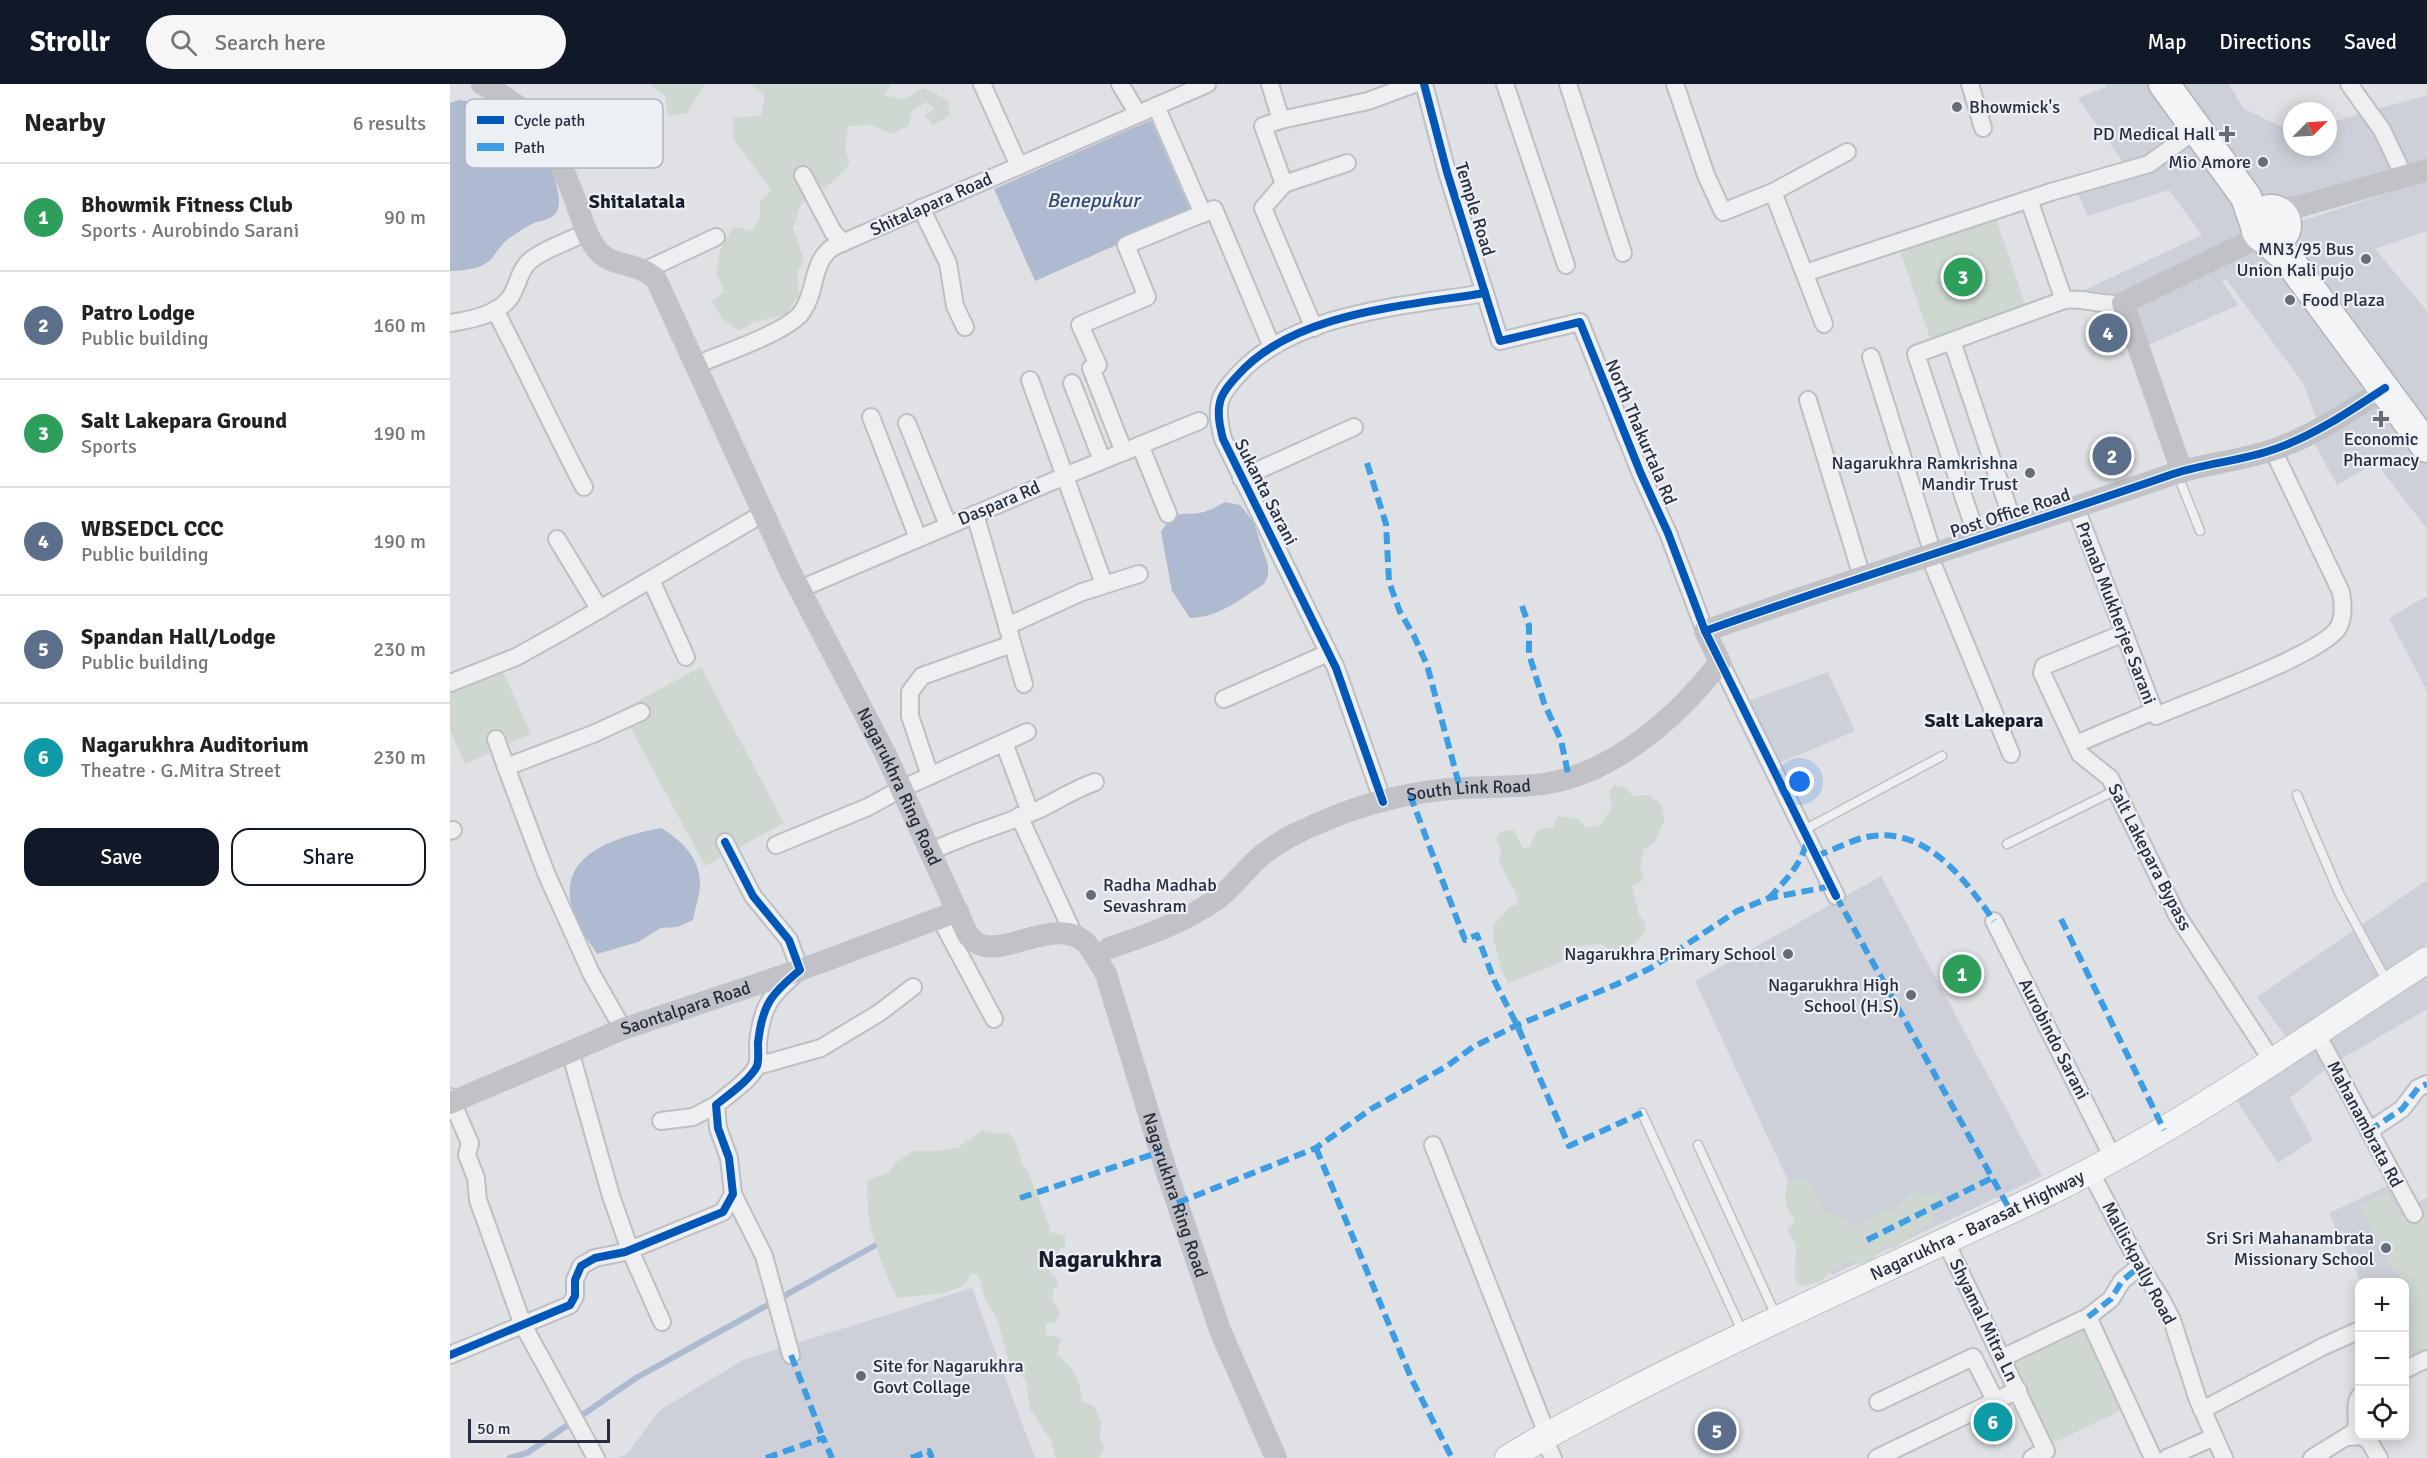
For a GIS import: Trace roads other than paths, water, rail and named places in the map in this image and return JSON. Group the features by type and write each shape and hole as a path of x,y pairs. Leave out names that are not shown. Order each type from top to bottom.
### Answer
{"highway":[{"path":"2164,84 2269,224 2288,259 2385,388 2422,429"}],"main road":[{"name":"Nagarukhra - Barasat Highway","path":"1508,1458 1548,1443 1744,1334 2042,1195 2147,1141 2317,1034 2427,960"}],"street":[{"path":"482,84 510,99"},
{"path":"982,84 1019,166"},
{"path":"1120,84 1138,114"},
{"path":"1270,84 1281,120"},
{"path":"1284,184 1263,126 1368,101 1414,84"},
{"name":"Temple Road","path":"1424,84 1447,172 1500,341"},
{"path":"1505,84 1566,265"},
{"path":"1568,84 1623,253"},
{"path":"1674,84 1706,175 1723,212 1773,192 1847,152"},
{"path":"1970,84 1983,128"},
{"path":"2349,84 2382,130 2404,176"},
{"name":"Shitalapara Road","path":"696,365 786,326 802,313 811,297 818,264 824,253 1197,86"},
{"path":"1156,106 1203,214"},
{"path":"1805,273 2029,200 2149,164 2197,129"},
{"path":"1314,328 1263,208 1284,184 1347,163"},
{"path":"563,168 587,232 599,251 610,261 646,270 716,237"},
{"path":"1978,540 1916,354 2064,300 2088,299 2115,304 2123,303 2269,224 2427,170"},
{"path":"803,175 833,232 843,243"},
{"path":"1773,192 1824,324"},
{"path":"2029,200 2064,300"},
{"path":"921,208 948,263 955,306 965,327"},
{"path":"1124,452 1091,368 1098,365 1080,325 1147,297 1126,245 1214,209 1272,347"},
{"path":"450,323 466,321 495,310 509,299 525,265 534,258 587,232"},
{"name":"Nagarukhra Ring Road","path":"646,270 656,279 800,589 901,789 930,852 949,914 978,944 991,946 1058,932 1079,938 1106,974 1165,1167 1220,1330 1276,1458"},
{"path":"1199,421 1220,401 1244,368 1272,347 1314,328 1362,314 1485,293"},
{"path":"2123,303 2180,472"},
{"path":"495,310 584,488"},
{"name":"North Thakurtala Rd","path":"1500,341 1580,322 1641,474 1668,533 1705,631"},
{"path":"1952,341 2015,528"},
{"path":"1871,357 1931,554 2011,754"},
{"path":"1030,380 1104,584"},
{"path":"1072,383 1102,460"},
{"name":"Post Office Road","path":"1705,631 2180,472 2273,450 2314,432 2385,388"},
{"path":"1808,400 1862,577"},
{"name":"Sukanta Sarani","path":"1220,401 1219,419 1222,439 1328,653 1351,709 1383,802"},
{"path":"871,417 918,538"},
{"path":"1199,421 1216,428 1222,439"},
{"name":"Daspara Rd","path":"800,589 1199,421"},
{"path":"907,423 948,525"},
{"path":"1241,478 1354,427"},
{"path":"1140,445 1168,514"},
{"name":"Pranab Mukherjee Sarani","path":"2076,508 2156,716 2305,653 2331,636 2339,626 2343,603 2341,592 2273,450"},
{"path":"450,683 516,657 764,513"},
{"path":"975,514 1024,684"},
{"path":"557,539 600,610"},
{"path":"1007,626 1104,584 1139,574"},
{"path":"651,580 686,657"},
{"path":"1705,631 1836,896"},
{"name":"Salt Lakepara Bypass","path":"2124,633 2044,666 2042,669 2080,754 2110,778 2177,915 2273,1062"},
{"path":"930,776 910,716 910,692 922,676 1012,644"},
{"path":"1224,699 1328,653"},
{"name":"South Link Road","path":"1109,948 1180,920 1216,900 1264,853 1289,836 1328,819 1426,792 1551,783 1580,774 1644,739 1702,686 1720,662"},
{"path":"2076,744 2154,711"},
{"path":"506,767 593,734 641,712"},
{"path":"776,845 835,821 1028,732"},
{"path":"496,739 546,873 586,963 623,1029"},
{"path":"1004,743 1025,814 1079,938 1109,948 1106,974"},
{"path":"930,852 957,838 1025,814 1072,790 1095,782"},
{"path":"725,842 753,896 789,940 800,970 784,983 766,1004 757,1066"},
{"path":"949,914 994,1019"},
{"name":"Saontalpara Road","path":"451,1101 623,1029 800,970 949,914"},
{"name":"Aurobindo Sarani","path":"1994,921 2114,1158"},
{"path":"661,1121 693,1117 716,1105 734,1091 757,1066 821,1048 879,1013 913,987"},
{"name":"Mahanambrata Rd","path":"2317,1034 2414,1214"},
{"path":"570,1051 597,1151 630,1250 662,1322"},
{"path":"2369,1131 2402,1109 2418,1088 2427,1084"},
{"path":"451,1101 470,1143 466,1155 476,1178 478,1200 523,1324 596,1458"},
{"path":"716,1105 718,1128 729,1158 733,1194 764,1256 791,1355"},
{"path":"1432,1145 1548,1443"},
{"name":"Mallickpally Road","path":"2090,1171 2140,1266 2172,1320 2202,1410 2224,1458"},
{"path":"450,1355 570,1305 575,1296 574,1280 581,1266 595,1258 630,1250 723,1212 733,1194"},
{"name":"Shyamal Mitra Ln","path":"1945,1240 2046,1451 2032,1458"},
{"path":"2002,1358 2088,1317 2111,1299 2122,1281 2140,1266"},
{"path":"2088,1317 2153,1458"},
{"path":"2202,1410 2356,1332"},
{"path":"1878,1402 1973,1357 1995,1400"},
{"path":"2409,1368 2427,1359"},
{"path":"1877,1458 2018,1390"},
{"path":"2312,1458 2348,1437 2355,1429"},
{"path":"2348,1437 2362,1436 2369,1441 2379,1458"},
{"path":"2167,1458 2214,1437"}],"lane":[{"path":"2180,472 2200,531"},
{"path":"1804,830 1942,756"},
{"path":"2007,844 2115,790"},
{"path":"2297,795 2339,893 2388,985"},
{"path":"1641,1113 1744,1334"},
{"path":"1698,1145 1777,1318"}],"water":[{"path":"465,101 465,168 552,168 559,198 557,211 552,217 530,225 515,234 504,242 485,264 460,271 450,271 450,103"},
{"name":"Benepukur","path":"1151,120 1191,212 1035,281 994,189"},
{"path":"1225,502 1240,505 1253,521 1268,565 1268,576 1264,584 1220,611 1190,618 1172,591 1161,532 1177,515 1207,511"},
{"path":"661,828 682,844 697,866 700,888 693,920 677,927 661,928 638,942 597,954 578,923 571,900 571,882 577,867 589,855 605,845"}],"waterway":[{"path":"510,1458 527,1453 636,1378 874,1246"}],"place":[{"name":"Bhowmick's","path":"1957,107"},
{"name":"PD Medical Hall","path":"2227,134"},
{"name":"Mio Amore","path":"2263,162"},
{"name":"MN3/95 Bus Union Kali pujo","path":"2366,259"},
{"name":"Salt Lakepara Ground","path":"1963,277"},
{"name":"Food Plaza","path":"2290,300"},
{"name":"WBSEDCL CCC","path":"2108,333"},
{"name":"Economic Pharmacy","path":"2381,419"},
{"name":"Patro Lodge","path":"2112,456"},
{"name":"Nagarukhra Ramkrishna Mandir Trust","path":"2030,473"},
{"name":"Radha Madhab Sevashram","path":"1091,895"},
{"name":"Nagarukhra Primary School","path":"1788,954"},
{"name":"Bhowmik Fitness Club","path":"1962,974"},
{"name":"Nagarukhra High School (H.S)","path":"1911,995"},
{"name":"Sri Sri Mahanambrata Missionary School","path":"2386,1248"},
{"name":"Site for Nagarukhra Govt Collage","path":"861,1376"},
{"name":"Nagarukhra Auditorium","path":"1993,1422"},
{"name":"Spandan Hall/Lodge","path":"1717,1431"}],"district":[{"name":"Shitalatala","path":"637,201"},
{"name":"Salt Lakepara","path":"1984,720"},
{"name":"Nagarukhra","path":"1100,1259"}]}
